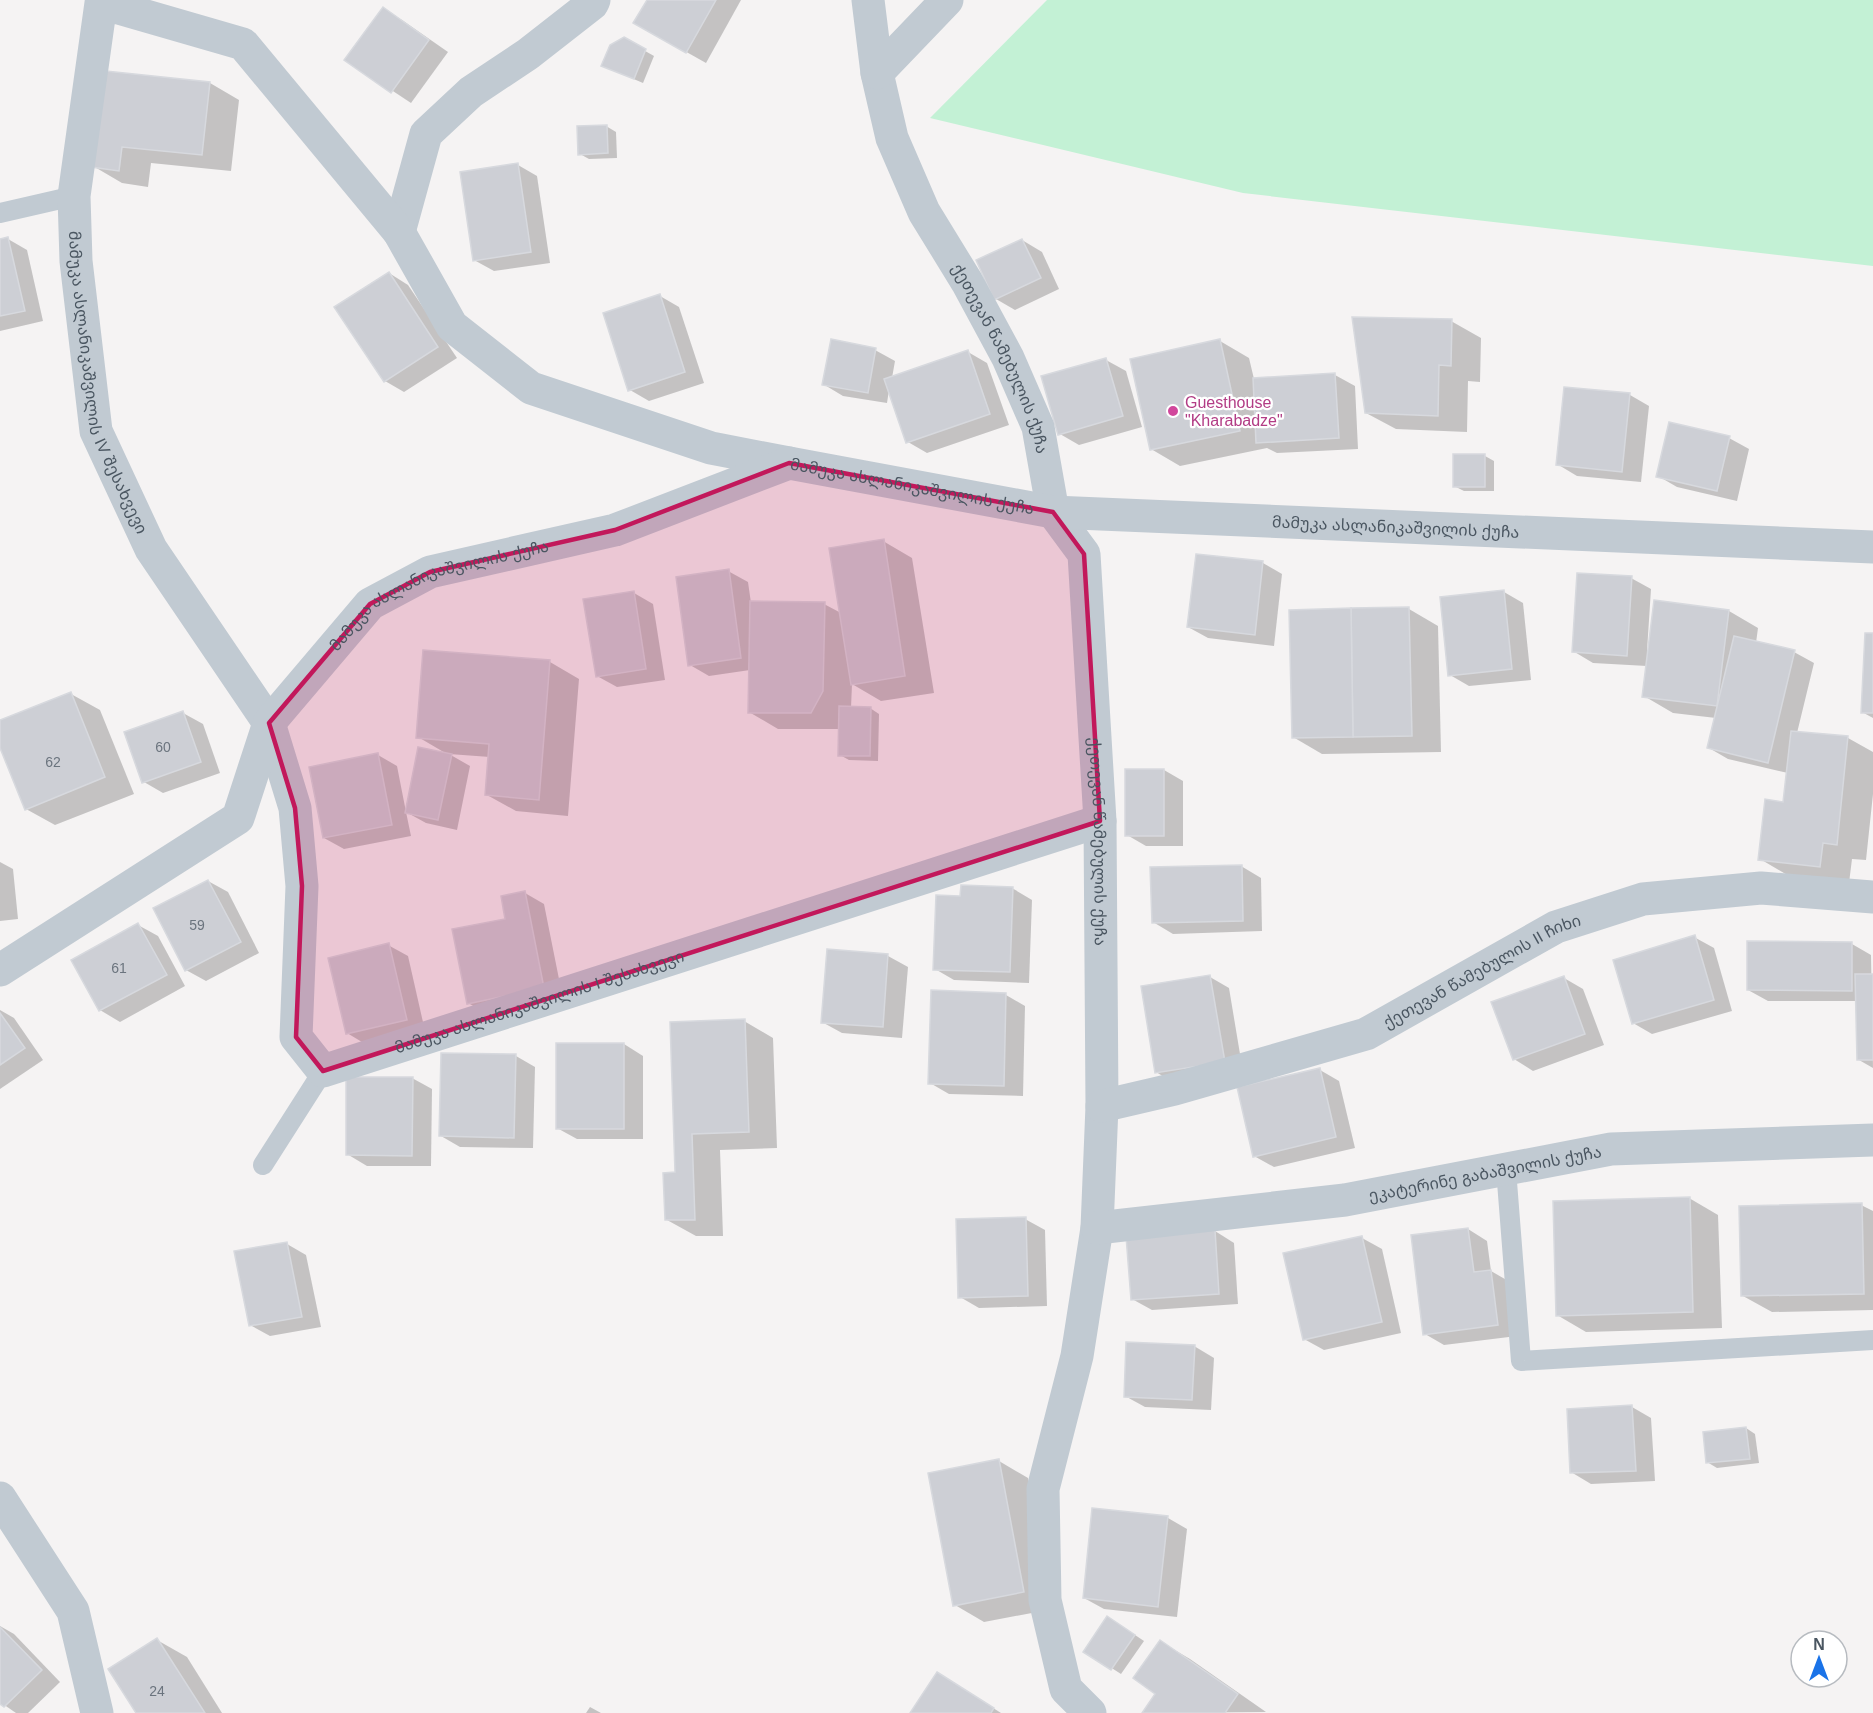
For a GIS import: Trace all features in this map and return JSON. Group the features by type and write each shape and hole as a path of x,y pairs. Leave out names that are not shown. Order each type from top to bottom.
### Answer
{"street":[{"path":"594,0 592,4 528,54 471,92 426,134 399,232 452,326 531,388 711,448 789,463"},
{"name":"ქეთევან წამებულის ქუჩა","path":"868,0 876,72 892,138 924,212 967,282 1008,358 1038,427 1053,512 1084,554 1100,821 1102,1106 1097,1228 1077,1356 1043,1489 1045,1600 1066,1689 1090,1713"},
{"path":"876,72 947,0"},
{"name":"მამუკა ასლანიკაშვილის IV შესახვევი","path":"269,723 151,549 96,431 76,261 75,196 101,3 243,44 399,232"},
{"name":"მამუკა ასლანიკაშვილის ქუჩა","path":"0,970 238,818 269,723 370,604 430,572 615,531 789,463 1053,512 1873,547"},
{"path":"269,723 295,808 302,886 296,1037 323,1071"},
{"name":"მამუკა ასლანიკაშვილის I შესახვევი","path":"323,1071 1100,821"},
{"name":"ქეთევან წამებულის II ჩიხი","path":"1102,1106 1175,1089 1366,1034 1556,927 1643,899 1761,888 1873,897"},
{"name":"ეკატერინე გაბაშვილის ქუჩა","path":"1097,1228 1346,1200 1611,1149 1873,1140"},
{"path":"0,1498 73,1611 97,1713"}],"lane":[{"path":"0,213 75,196"},
{"path":"263,1165 323,1071"},
{"path":"1506,1169 1521,1361 1873,1340"}],"highlighted area":[{"path":"789,463 1053,512 1084,554 1100,821 323,1071 296,1037 302,886 295,808 269,723 370,604 430,572 615,530"}],"green space":[{"path":"1047,0 1873,0 1873,266 1243,193 930,118"}],"building":[{"path":"647,0 716,0 686,53 633,23"},
{"path":"383,7 429,40 391,93 344,60"},
{"path":"624,37 646,49 634,79 601,66 610,45"},
{"path":"96,70 210,82 202,155 122,147 119,171 91,167"},
{"path":"607,125 608,153 578,155 577,126"},
{"path":"518,163 531,252 473,261 460,172"},
{"path":"8,237 25,311 0,316 0,239"},
{"path":"1022,239 1041,278 994,300 976,260"},
{"path":"389,272 438,347 384,382 334,307"},
{"path":"660,294 685,372 628,391 603,313"},
{"path":"1352,317 1452,319 1451,366 1439,365 1438,416 1365,413"},
{"path":"831,339 876,348 868,393 822,385"},
{"path":"1220,339 1240,431 1150,450 1130,359"},
{"path":"968,350 990,414 906,443 884,379"},
{"path":"1106,358 1123,416 1058,435 1041,376"},
{"path":"1335,373 1339,438 1256,443 1253,378"},
{"path":"1564,387 1630,393 1622,472 1556,465"},
{"path":"1669,422 1730,436 1717,491 1656,477"},
{"path":"1453,454 1485,454 1485,487 1453,487"},
{"path":"884,539 905,676 851,685 829,548"},
{"path":"1196,554 1263,561 1255,635 1187,627"},
{"path":"729,569 741,658 688,666 676,577"},
{"path":"1577,573 1632,576 1627,656 1572,652"},
{"path":"1504,590 1512,669 1448,676 1440,597"},
{"path":"634,591 646,669 596,677 583,599"},
{"path":"1654,600 1729,610 1717,706 1642,697"},
{"path":"750,601 825,602 823,691 811,713 748,713"},
{"path":"1409,607 1412,736 1353,737 1351,608"},
{"path":"1351,608 1353,737 1292,738 1289,610"},
{"path":"1865,633 1873,633 1873,713 1861,713"},
{"path":"1734,636 1795,650 1768,763 1707,748"},
{"path":"423,650 550,660 539,800 485,795 489,744 416,738"},
{"path":"71,692 105,777 25,810 0,748 0,720"},
{"path":"839,706 871,707 870,756 838,756"},
{"path":"183,711 201,762 142,783 124,732"},
{"path":"1791,731 1848,736 1837,845 1823,843 1820,867 1758,860 1765,799 1783,802"},
{"path":"418,747 452,754 438,820 405,813"},
{"path":"378,753 392,825 323,838 309,767"},
{"path":"1125,769 1164,769 1164,836 1125,836"},
{"path":"1242,865 1243,921 1152,923 1150,867"},
{"path":"208,880 241,942 185,971 153,908"},
{"path":"961,885 1013,887 1010,972 933,970 936,895 960,896"},
{"path":"525,891 544,988 467,1004 452,929 505,919 501,896"},
{"path":"138,923 167,975 99,1011 71,960"},
{"path":"1695,935 1714,1000 1632,1024 1613,960"},
{"path":"1747,941 1852,942 1852,991 1747,990"},
{"path":"389,943 407,1020 346,1034 328,958"},
{"path":"827,949 888,954 883,1027 821,1023"},
{"path":"1855,974 1873,974 1873,1060 1857,1060"},
{"path":"1210,975 1225,1062 1155,1073 1141,986"},
{"path":"1564,976 1585,1034 1513,1060 1491,1002"},
{"path":"931,990 1006,993 1004,1086 928,1084"},
{"path":"0,1013 25,1048 0,1065"},
{"path":"745,1019 749,1132 692,1134 695,1220 665,1220 663,1173 675,1172 670,1022"},
{"path":"556,1043 624,1043 624,1129 556,1129"},
{"path":"441,1053 516,1054 514,1138 439,1136"},
{"path":"1320,1068 1336,1137 1253,1157 1237,1087"},
{"path":"346,1077 413,1077 412,1156 346,1155"},
{"path":"1690,1197 1693,1312 1556,1316 1553,1201"},
{"path":"1862,1203 1864,1294 1741,1296 1739,1206"},
{"path":"1026,1217 1028,1296 958,1298 956,1219"},
{"path":"1468,1228 1474,1272 1491,1270 1498,1325 1423,1335 1411,1235"},
{"path":"1215,1230 1219,1294 1131,1300 1126,1236"},
{"path":"1362,1236 1382,1322 1303,1340 1283,1253"},
{"path":"287,1242 302,1317 249,1326 234,1251"},
{"path":"1126,1342 1195,1345 1192,1400 1124,1397"},
{"path":"1632,1405 1636,1471 1570,1473 1567,1409"},
{"path":"1746,1427 1750,1459 1706,1463 1703,1432"},
{"path":"999,1459 1024,1592 953,1606 928,1473"},
{"path":"1092,1508 1168,1516 1158,1607 1083,1598"},
{"path":"1107,1616 1135,1635 1111,1670 1083,1652"},
{"path":"0,1627 42,1670 4,1707 0,1704"},
{"path":"157,1638 205,1713 136,1713 108,1669"},
{"path":"1160,1640 1238,1694 1225,1713 1142,1713 1155,1694 1133,1678"},
{"path":"937,1672 994,1708 991,1713 910,1713"}],"place":[{"name":"Guesthouse \"Kharabadze\"","path":"1173,411"}]}
